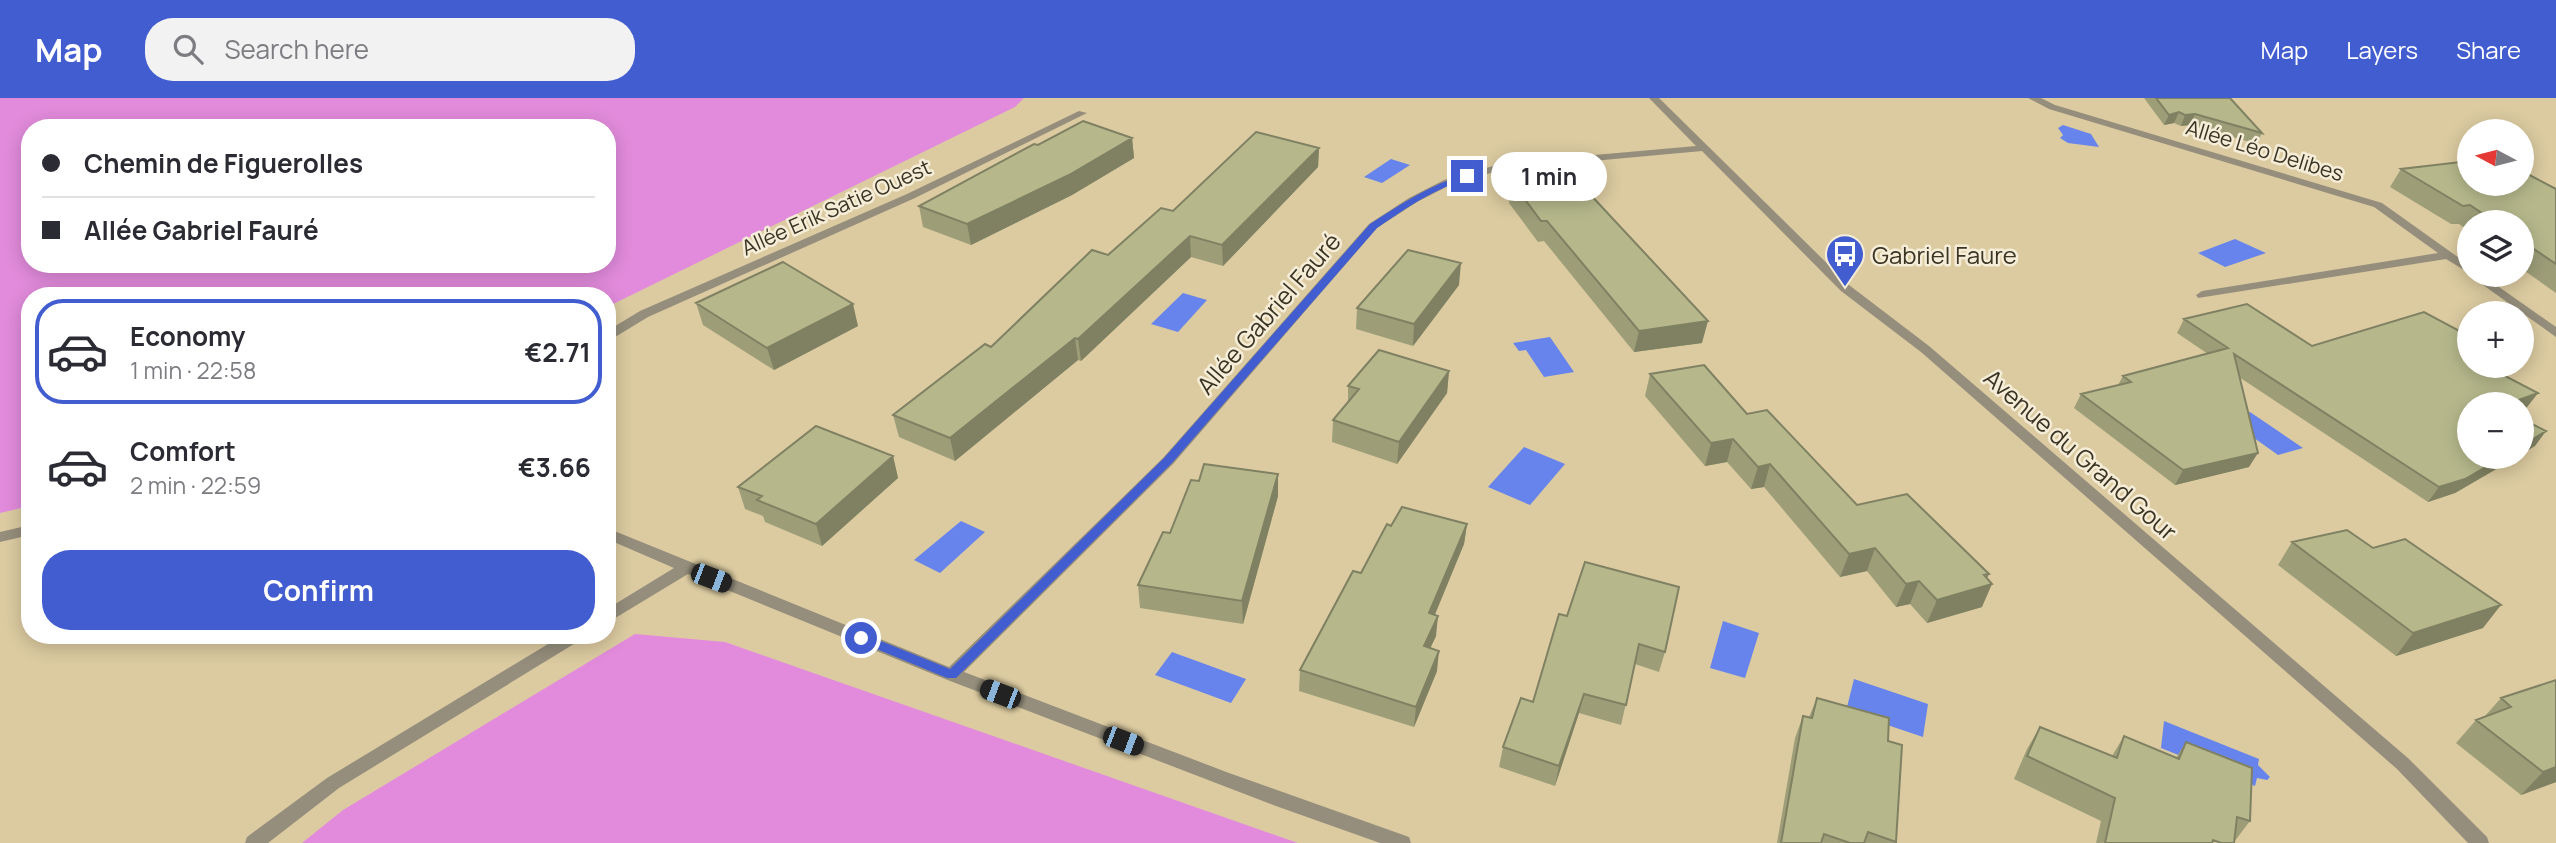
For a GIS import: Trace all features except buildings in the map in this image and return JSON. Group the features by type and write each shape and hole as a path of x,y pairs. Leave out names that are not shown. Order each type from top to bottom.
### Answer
{"street":[{"name":"Avenue du Grand Gour","path":"1654,98 1845,288 1925,349 2403,764 2480,843"},
{"name":"Allée Léo Delibes","path":"2033,98 2052,107 2378,205 2457,262"},
{"name":"Allée Erik Satie Ouest","path":"616,330 644,314 911,196 1082,113"},
{"name":"Allée Gabriel Fauré","path":"951,675 1168,461 1373,226 1413,200 1448,182 1504,166 1706,148"},
{"path":"2202,295 2447,255"},
{"path":"2492,287 2556,333"},
{"path":"0,537 21,532"},
{"path":"616,537 951,675 1269,797 1402,843"},
{"path":"616,611 686,568"},
{"path":"254,843 353,770 561,644"}],"shaded area":[{"path":"0,98 1024,98 1015,107 616,303 616,287 21,287 21,508 0,513"},
{"path":"635,634 725,642 1298,843 302,843 343,810"}],"water":[{"path":"2063,125 2091,134 2099,147 2068,143 2060,138 2063,135 2058,128"},
{"path":"1391,159 1410,165 1382,183 1364,177"},
{"path":"2235,239 2266,253 2225,267 2198,253"},
{"path":"1183,293 1207,300 1178,332 1151,324"},
{"path":"1550,337 1574,372 1544,377 1526,350 1519,351 1513,343"},
{"path":"2250,412 2303,448 2278,455 2226,418"},
{"path":"1524,447 1565,464 1530,505 1488,487"},
{"path":"961,521 985,532 940,573 914,560"},
{"path":"1723,621 1759,633 1745,678 1710,668"},
{"path":"1172,652 1246,679 1231,703 1155,675"},
{"path":"1854,679 1928,704 1923,737 1846,711"},
{"path":"2164,721 2259,759 2258,765 2270,777 2267,780 2257,778 2255,786 2161,748"}],"place":[{"name":"Gabriel Faure","path":"1845,288"}],"route":[{"path":"861,638 951,675 1168,461 1373,226 1413,200 1448,182 1467,176"}]}
